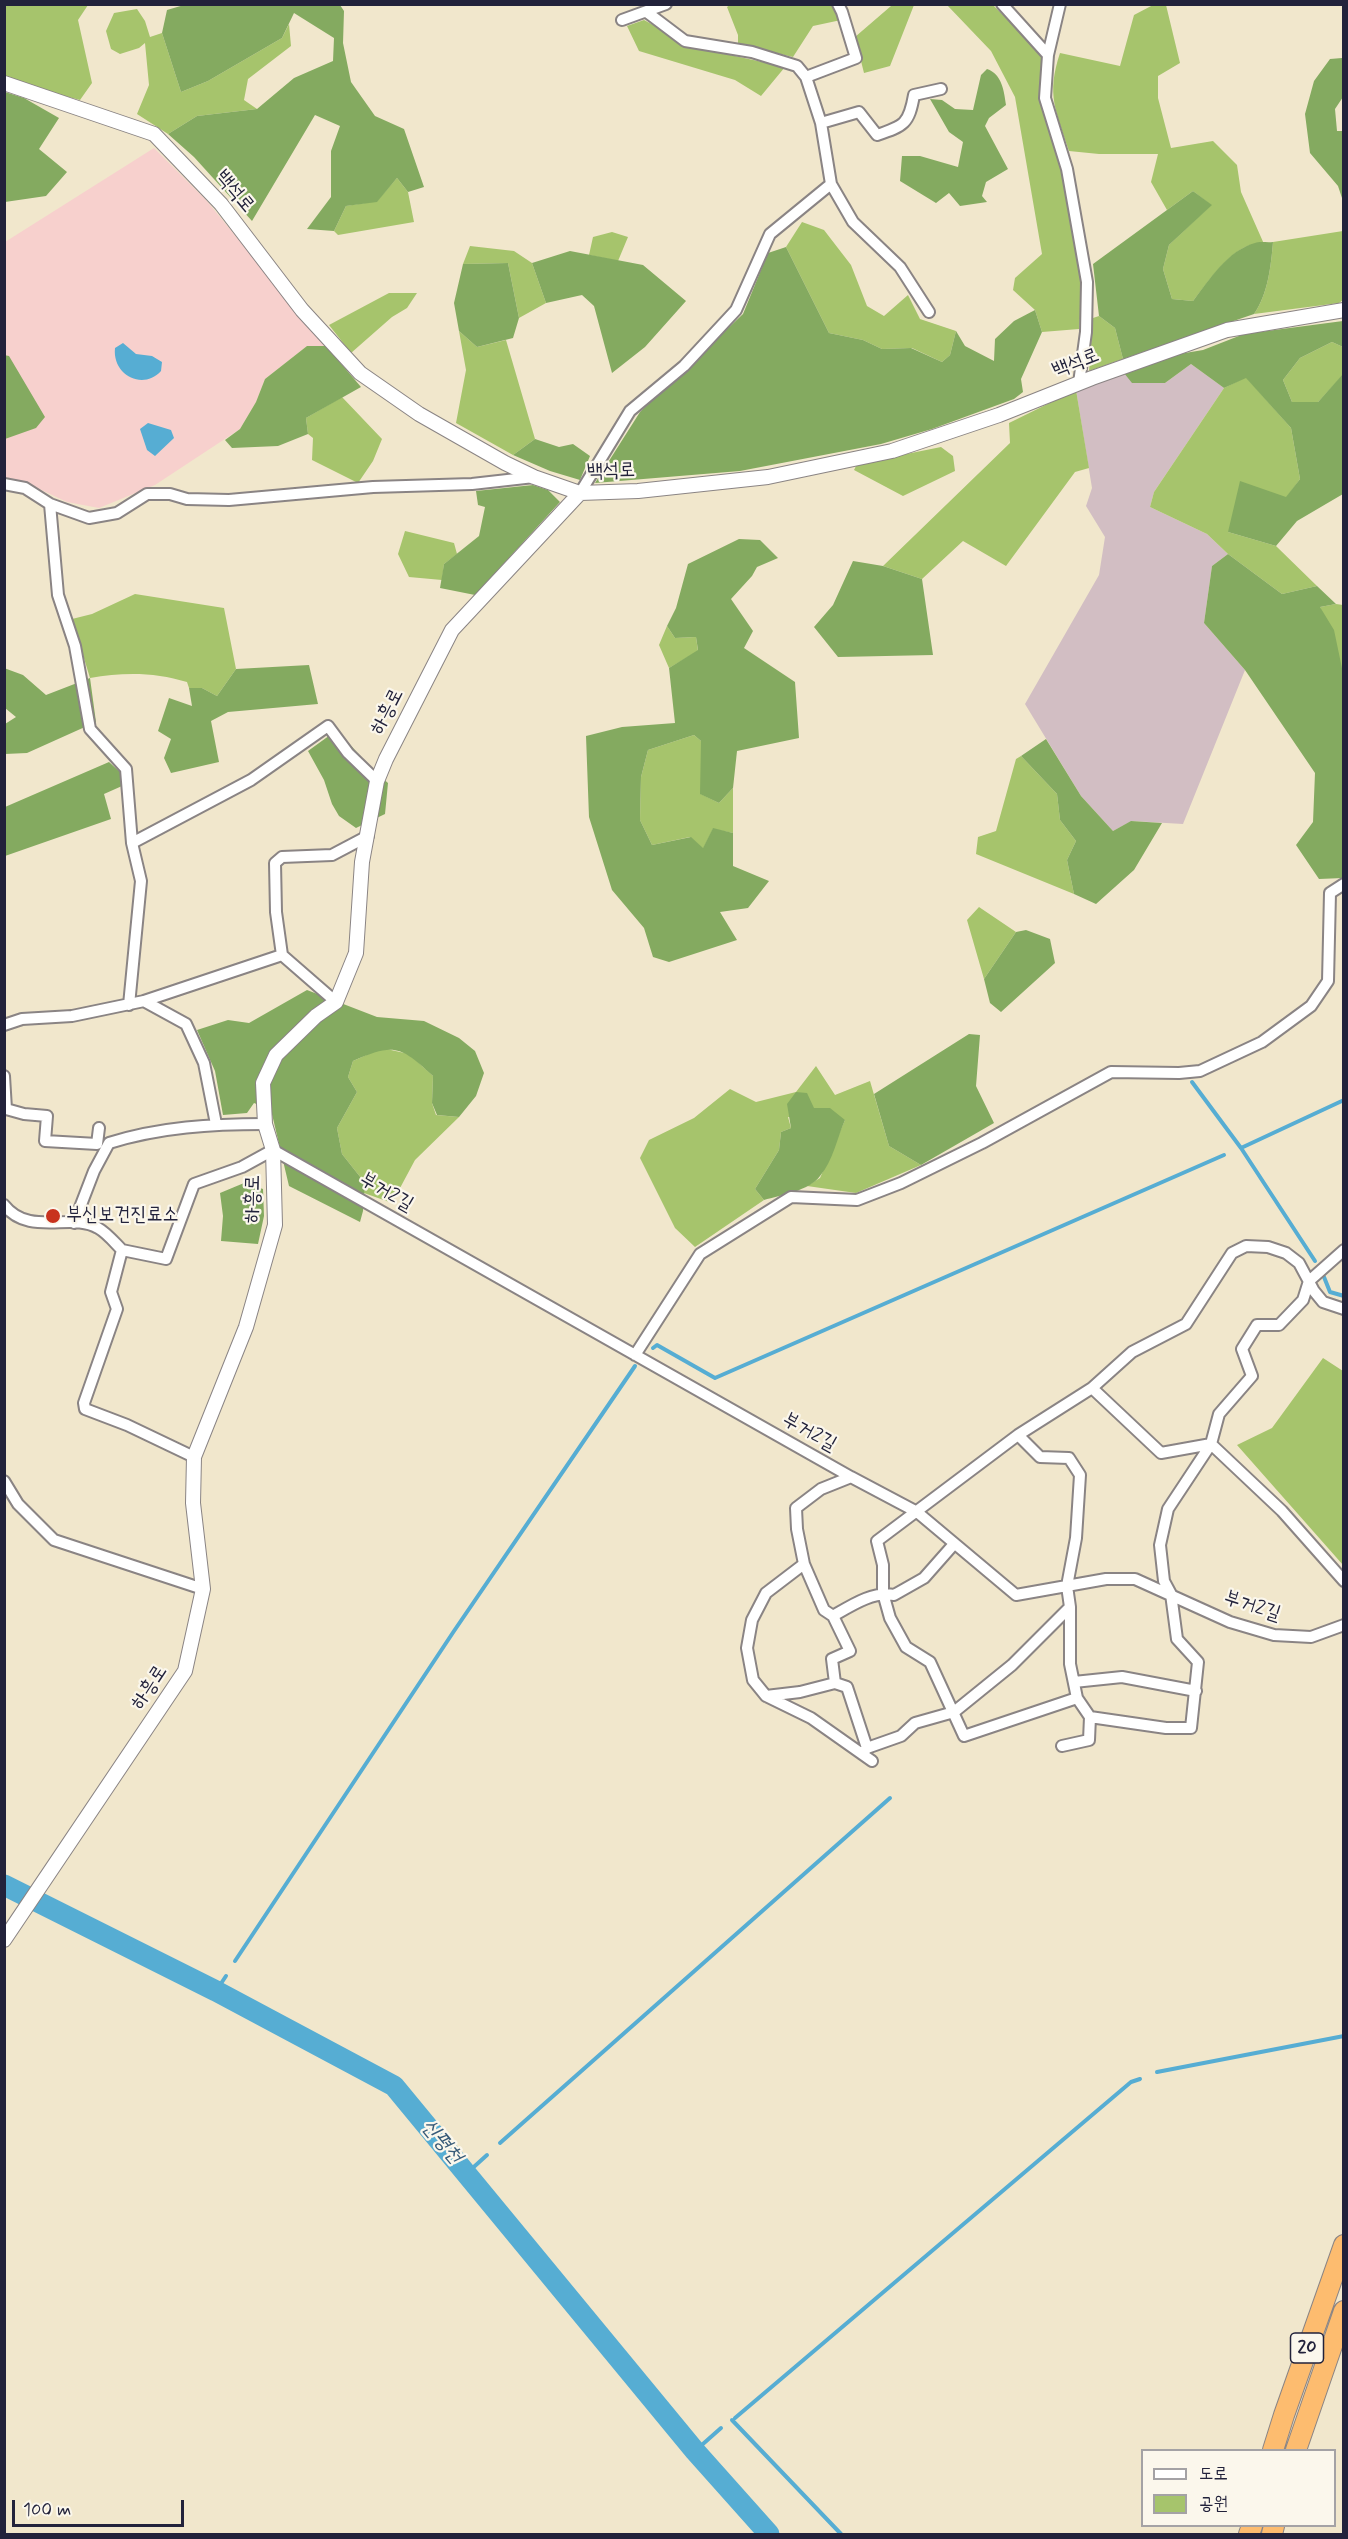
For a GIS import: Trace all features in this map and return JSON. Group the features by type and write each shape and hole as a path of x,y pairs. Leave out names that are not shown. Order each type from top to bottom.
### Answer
{"highway":[{"name":"20","path":"1275,2449 1284,2415 1344,2245"},
{"name":"20","path":"1297,2449 1344,2311"}],"street":[{"path":"622,20 648,13 666,4"},
{"path":"806,77 856,58 838,4"},
{"path":"1002,4 1048,55"},
{"path":"1060,4 1048,55 1046,99 1066,170 1087,282 1086,332 1078,383"},
{"path":"648,13 685,41 752,52 797,66 806,77 821,123 831,184 853,222 900,267 929,312"},
{"name":"백석로","path":"4,83 154,134 221,204 302,310 360,373 419,414 534,477 580,493 638,491 768,477 892,451 999,415 1078,383 1227,330 1344,310"},
{"path":"821,123 859,112 876,135 898,128 911,115 914,95 941,89"},
{"path":"580,493 630,411 684,366 736,310 770,234 831,184"},
{"path":"4,484 25,488 50,504 89,518 117,513 147,494 170,494 187,499 229,500 373,488 471,484 534,477"},
{"name":"하흥로","path":"4,1940 49,1877 185,1671 203,1589 193,1503 194,1457 246,1327 275,1225 273,1150 265,1124 263,1083 276,1055 316,1016 336,1002 356,953 362,862 377,781 452,630 580,493"},
{"path":"50,504 58,595 75,646 90,729 126,769 132,843 141,881 129,1005"},
{"path":"132,843 251,780 328,726 348,753 377,781"},
{"path":"336,1002 282,955 276,912 275,863 282,857 332,855 368,836"},
{"path":"636,1355 700,1254 791,1197 857,1200 901,1183 982,1143 1111,1072 1200,1071 1262,1041 1311,1006 1328,981 1330,893 1344,884"},
{"path":"4,1025 22,1019 72,1016 129,1005 282,955"},
{"path":"144,1001 186,1024 204,1063 216,1124"},
{"path":"4,1076 6,1109 24,1114 47,1116 45,1141 97,1144 99,1128"},
{"path":"74,1223 94,1171 109,1143 171,1129 216,1124 265,1124"},
{"path":"4,1205 18,1218 43,1223 74,1223 97,1227 123,1250 166,1259 194,1184 242,1167 273,1150"},
{"name":"부거2길","path":"273,1150 851,1477 917,1512 1016,1595 1106,1579 1135,1579 1230,1622 1274,1635 1311,1637 1344,1625"},
{"path":"1077,1698 964,1736 930,1662 906,1647 890,1618 883,1593 883,1565 877,1541 1018,1435 1092,1388 1132,1352 1186,1324 1232,1253 1246,1246 1268,1247 1286,1252 1299,1263 1323,1302 1344,1309"},
{"path":"123,1250 111,1292 117,1309 84,1403 85,1409 126,1425 194,1457"},
{"path":"1090,1717 1166,1728 1191,1728 1198,1662 1177,1639 1171,1594 1164,1581 1160,1545 1168,1509 1211,1444 1219,1414 1252,1376 1242,1349 1257,1325 1279,1325 1303,1300 1309,1281 1344,1250"},
{"path":"1092,1388 1161,1453 1211,1444"},
{"path":"1018,1435 1040,1457 1069,1458 1080,1475 1076,1538 1067,1586 1070,1607 1070,1664 1077,1698 1090,1717 1089,1740 1062,1746"},
{"path":"1211,1444 1282,1511 1344,1581"},
{"path":"835,1683 832,1659 850,1651 833,1616 824,1610 804,1564 797,1529 796,1508 821,1490 851,1477"},
{"path":"4,1481 18,1504 54,1540 203,1589"},
{"path":"833,1616 857,1602 883,1593 894,1595 924,1578 954,1544"},
{"path":"804,1564 766,1593 752,1620 747,1653 753,1680 766,1696 811,1718 867,1754"},
{"path":"867,1754 901,1736 915,1723 954,1713 1012,1665 1070,1607"},
{"path":"1074,1682 1122,1677 1196,1691"},
{"path":"766,1696 800,1692 835,1683 848,1687 867,1754"}],"shaded area":[{"path":"154,148 206,200 326,346 307,346 265,379 256,402 240,429 155,485 99,508 67,502 35,487 5,481 5,242"},
{"path":"1191,364 1224,388 1154,492 1150,507 1207,534 1228,554 1212,566 1204,623 1245,670 1183,824 1132,821 1113,831 1081,796 1025,704 1099,575 1105,537 1086,506 1092,488 1076,390 1124,373 1165,383"}],"green space":[{"path":"731,4 833,5 841,20 813,26 793,57 738,44 738,35 727,7"},
{"path":"4,5 88,5 78,20 92,83 80,100 5,80"},
{"path":"184,5 340,5 344,11 343,43 351,82 375,116 404,129 424,187 408,192 397,178 377,202 346,206 334,231 307,229 331,197 331,151 340,126 315,115 252,221 194,157 168,134 197,116 257,109 294,78 333,61 334,38 294,13 282,38 208,81 181,92 162,33 167,10"},
{"path":"890,5 914,5 890,66 864,73 855,37"},
{"path":"947,5 993,5 1044,57 1040,94 1063,174 1079,264 1082,297 1079,329 1042,332 1035,310 1013,290 1015,278 1042,254 1015,97 991,51"},
{"path":"1153,5 1166,5 1180,63 1158,76 1158,98 1171,148 1213,141 1237,165 1241,192 1264,244 1254,244 1234,254 1215,273 1193,301 1172,299 1163,269 1169,245 1211,205 1193,191 1167,210 1151,182 1158,154 1099,154 1069,151 1054,103 1054,80 1060,53 1120,66 1134,15"},
{"path":"137,9 145,21 150,37 162,33 181,92 208,81 282,38 289,24 291,46 248,79 244,100 257,109 197,116 168,134 137,114 149,85 145,43 139,48 120,54 111,49 106,31 114,13"},
{"path":"644,20 694,47 785,67 761,96 735,80 639,51 627,26"},
{"path":"1342,58 1343,97 1335,109 1337,131 1343,131 1343,201 1338,186 1310,153 1305,114 1314,81 1330,59"},
{"path":"987,69 999,79 1006,105 989,118 985,126 1008,169 986,182 982,196 987,202 960,206 949,193 936,203 900,181 902,156 920,156 958,167 963,142 949,132 930,99 942,100 955,109 973,110 981,75"},
{"path":"5,92 24,98 59,118 39,149 67,172 46,196 5,202"},
{"path":"397,178 408,192 414,222 338,235 334,231 346,206 377,201"},
{"path":"1193,191 1212,205 1169,245 1163,269 1172,299 1193,301 1220,267 1236,252 1257,242 1273,242 1270,270 1263,298 1254,314 1123,359 1115,328 1099,316 1093,264"},
{"path":"802,222 824,230 851,265 867,306 884,316 908,295 920,319 956,331 950,355 942,362 912,348 882,349 863,340 829,333 786,247"},
{"path":"1343,231 1343,300 1339,303 1254,314 1266,289 1273,242"},
{"path":"612,232 628,237 618,261 589,255 593,237"},
{"path":"470,246 514,251 532,263 546,303 519,318 508,263 463,264"},
{"path":"786,247 829,333 863,340 882,349 911,348 942,362 950,355 956,331 965,346 994,361 995,339 1014,321 1035,310 1042,332 1021,379 1023,392 1014,399 932,429 881,444 740,471 595,483 640,412 743,314 768,253"},
{"path":"570,251 643,265 686,301 645,347 612,373 594,306 582,295 546,303 532,263"},
{"path":"508,263 519,318 513,338 477,347 459,331 454,303 463,264"},
{"path":"389,293 417,293 407,308 392,317 351,353 329,325"},
{"path":"1099,316 1115,328 1123,359 1089,371 1093,318"},
{"path":"1343,321 1343,347 1332,342 1300,358 1283,380 1292,402 1318,402 1343,374 1343,494 1297,521 1276,546 1228,532 1240,481 1286,497 1300,479 1291,428 1246,378 1224,388 1191,364 1165,383 1132,383 1124,373 1179,354 1203,350 1244,334"},
{"path":"459,331 477,347 506,340 535,439 513,455 456,423 466,370"},
{"path":"1332,342 1343,347 1343,375 1318,402 1292,402 1283,380 1300,358"},
{"path":"307,346 326,346 361,387 306,418 308,434 278,446 232,448 225,440 240,429 256,402 265,379"},
{"path":"4,355 9,356 45,417 36,428 5,439"},
{"path":"1246,377 1291,428 1300,479 1287,497 1228,532 1276,546 1317,586 1282,594 1228,554 1207,534 1150,507 1154,492 1224,388"},
{"path":"1076,390 1089,468 1075,472 1006,566 963,541 922,579 883,566 1010,443 1009,423"},
{"path":"342,397 382,439 373,461 358,483 312,460 313,438 308,434 306,418"},
{"path":"535,439 559,447 573,444 590,456 580,480 550,471 513,455"},
{"path":"941,447 953,456 955,471 903,496 854,470 857,464"},
{"path":"533,485 548,490 560,502 475,595 440,588 444,564 479,536 485,507 478,505 476,491"},
{"path":"405,531 454,543 457,554 444,564 442,580 409,577 398,554"},
{"path":"739,539 760,540 778,558 757,567 731,599 753,631 744,648 795,682 799,738 737,751 733,788 719,803 700,794 701,741 694,735 648,750 641,777 640,820 652,845 691,837 703,848 713,828 733,833 733,866 769,881 748,908 720,912 737,940 669,962 653,957 644,928 612,890 589,817 586,736 622,727 675,723 669,668 698,650 696,637 675,638 667,626 676,608 688,564"},
{"path":"1228,554 1282,594 1317,586 1336,604 1320,607 1334,630 1343,673 1343,878 1319,879 1296,845 1313,822 1315,773 1245,670 1204,623 1212,566"},
{"path":"853,561 883,566 922,579 933,655 838,657 814,627 833,605"},
{"path":"135,594 224,608 236,669 217,696 202,688 189,688 187,682 163,676 127,674 90,678 72,619 92,614"},
{"path":"1343,605 1343,673 1320,607"},
{"path":"667,626 675,638 696,637 698,651 669,668 659,645"},
{"path":"309,665 318,704 228,712 211,721 219,762 171,773 164,758 171,739 158,731 169,698 192,706 189,688 202,688 217,696 236,669"},
{"path":"4,668 23,675 46,695 90,678 96,722 27,753 5,754 5,724 16,717 5,708"},
{"path":"337,730 372,769 388,783 385,814 356,828 339,816 332,804 324,780 308,751"},
{"path":"694,735 701,741 701,794 719,803 733,788 733,833 713,829 703,849 690,837 652,845 640,820 641,777 648,750"},
{"path":"1046,739 1081,796 1113,831 1131,821 1162,823 1134,870 1096,904 1074,894 1067,860 1076,841 1060,820 1057,794 1021,756"},
{"path":"1021,756 1057,794 1060,820 1076,841 1067,860 1074,894 976,854 978,837 996,831 1016,759"},
{"path":"109,762 120,772 122,786 104,794 111,819 5,856 5,807"},
{"path":"979,907 1016,932 984,979 967,920"},
{"path":"1026,930 1050,939 1055,963 1001,1012 990,1003 984,979 1016,932"},
{"path":"307,990 377,1017 424,1021 459,1038 475,1051 484,1073 476,1096 459,1117 437,1115 432,1103 433,1076 412,1058 396,1050 388,1050 353,1061 348,1077 357,1092 337,1128 342,1154 365,1183 360,1222 289,1186 271,1110 254,1103 247,1113 223,1115 215,1071 197,1030 228,1020 249,1023"},
{"path":"969,1034 980,1035 976,1086 994,1123 921,1165 889,1146 874,1094"},
{"path":"382,1048 409,1054 433,1076 432,1103 436,1115 459,1117 415,1160 392,1203 364,1193 365,1183 342,1154 337,1128 357,1092 348,1077 353,1061"},
{"path":"816,1066 835,1095 870,1081 889,1146 921,1165 856,1193 807,1186 820,1178 845,1120 788,1117 791,1128 781,1132 779,1150 755,1189 764,1200 695,1247 675,1228 640,1158 649,1140 694,1118 730,1089 756,1102 796,1092"},
{"path":"796,1092 807,1093 814,1108 830,1108 845,1120 828,1163 815,1181 794,1192 764,1200 755,1189 779,1150 781,1132 791,1128 787,1104"},
{"path":"244,1183 263,1189 264,1216 258,1244 221,1241 223,1216 220,1193"},
{"path":"1323,1358 1343,1371 1343,1565 1237,1445 1272,1428"}],"water":[{"path":"123,343 136,354 152,356 162,362 161,371 146,380 138,380 123,372 115,358 115,348"},
{"path":"148,423 171,430 174,438 155,456 147,450 140,429"}],"waterway":[{"path":"1192,1082 1241,1148 1315,1261"},
{"path":"1241,1148 1344,1100"},
{"path":"653,1348 657,1345 715,1378 1224,1155"},
{"path":"1324,1277 1330,1292 1344,1296"},
{"path":"235,1961 454,1631 635,1366"},
{"path":"500,2143 890,1798"},
{"name":"신평천","path":"4,1885 216,1991 394,2086 695,2451 769,2534"},
{"path":"216,1991 226,1976"},
{"path":"1157,2072 1344,2036"},
{"path":"735,2418 1131,2082 1140,2079"},
{"path":"466,2174 487,2155"},
{"path":"732,2420 841,2534"},
{"path":"695,2451 721,2428"}],"place":[{"name":"부신보건진료소","path":"53,1216"}]}
